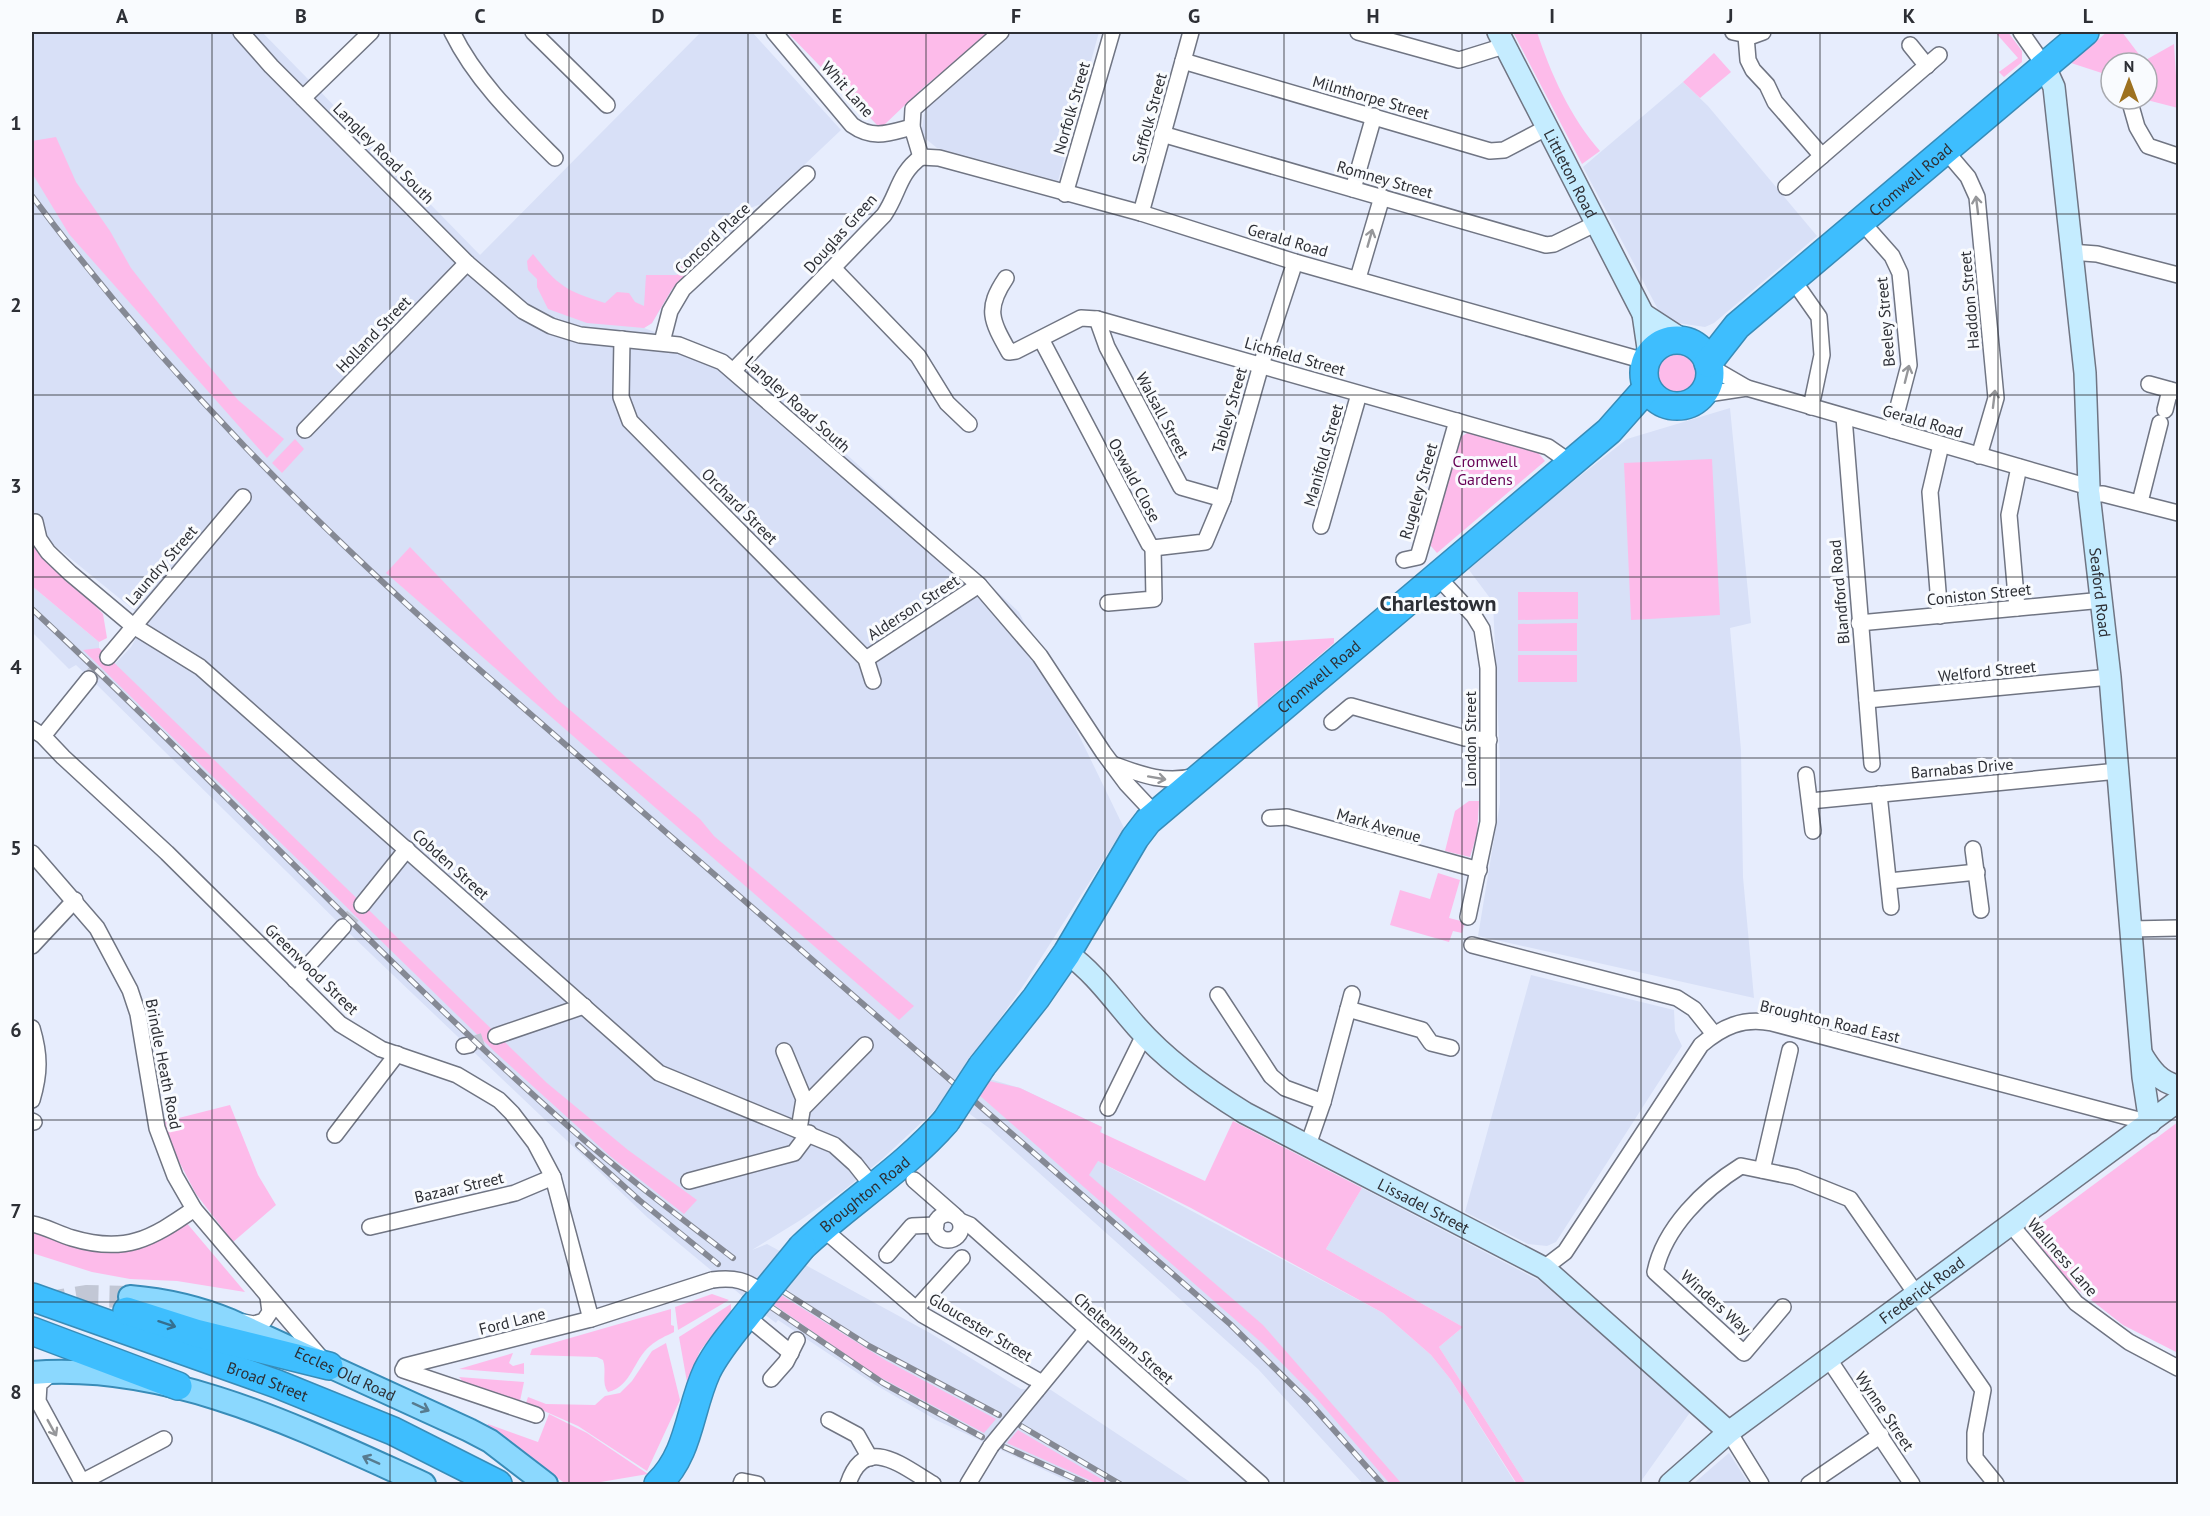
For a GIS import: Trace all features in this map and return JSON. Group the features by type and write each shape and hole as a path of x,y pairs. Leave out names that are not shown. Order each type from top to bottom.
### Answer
{"highway":[{"name":"Cromwell Road","path":"1709,365 1737,326 2044,64 2085,32"},
{"name":"Cromwell Road","path":"1686,340 1737,326"},
{"path":"1686,340 1705,355 1709,365 1707,386 1691,401 1661,401 1647,388 1643,373 1647,358 1660,344 1686,340"},
{"name":"Cromwell Road","path":"1067,953 1135,838 1156,815 1609,431 1647,388"},
{"name":"Cromwell Road","path":"1609,431 1691,401"},
{"name":"Broughton Road","path":"658,1485 671,1471 684,1445 706,1373 722,1345 802,1247 822,1228 874,1188 946,1121 982,1066 1036,998 1067,953"},
{"path":"32,1281 196,1333 329,1366"},
{"name":"Broad Street","path":"32,1297 277,1384 393,1431 498,1485"},
{"name":"Broad Street","path":"32,1315 233,1385 392,1449 461,1485"},
{"path":"32,1331 178,1386"},
{"name":"Broughton Road","path":"681,1485 684,1445"}],"main road":[{"name":"Eccles Old Road","path":"130,1297 161,1299 201,1308 231,1321 490,1441 546,1485"},
{"path":"42,1373 116,1376 178,1386 265,1416 424,1485"}],"street":[{"name":"Langley Road South","path":"241,32 303,98 467,263 523,311 551,326 580,335 662,342 695,349 734,370 847,472 980,585 1040,656 1112,764 1156,815"},
{"path":"303,98 371,32"},
{"path":"452,32 462,52 497,100 555,158"},
{"path":"533,32 607,105"},
{"name":"Whit Lane","path":"774,32 852,125 862,132 879,135 912,127"},
{"path":"921,157 912,127 913,109 1001,32"},
{"name":"Norfolk Street","path":"1065,194 1112,32"},
{"name":"Suffolk Street","path":"1141,213 1191,32"},
{"path":"1358,32 1459,60 1501,39"},
{"path":"1763,32 1740,34 1748,60 1767,85 1775,102 1822,156"},
{"path":"2021,32 2044,64"},
{"name":"Littleton Road","path":"1501,39 1643,314 1647,358"},
{"path":"1910,45 1927,66"},
{"path":"1786,187 1939,55"},
{"name":"Milnthorpe Street","path":"1183,61 1497,151 1546,128"},
{"name":"Seaford Road","path":"2044,64 2054,87 2070,252 2085,373 2089,491 2103,600 2142,1055 2150,1123"},
{"path":"2132,111 2137,127 2148,146 2178,156"},
{"path":"1353,189 1374,116"},
{"name":"Romney Street","path":"1162,134 1546,245 1554,244 1595,224"},
{"name":"Haddon Street","path":"1945,150 1968,177 1977,198 1996,398 1979,456"},
{"name":"Gerald Road","path":"921,157 939,158 1141,213 1295,262 1647,358"},
{"name":"Douglas Green","path":"734,370 884,215 892,202 902,175 921,157"},
{"name":"Concord Place","path":"662,342 670,311 683,289 807,174"},
{"path":"1358,278 1382,197"},
{"name":"Beeley Street","path":"1861,221 1892,256 1900,273 1909,365 1892,430"},
{"path":"2070,252 2097,254 2178,275"},
{"name":"Tabley Street","path":"1223,499 1260,365 1295,262"},
{"name":"Holland Street","path":"305,430 467,263"},
{"path":"834,269 907,348 918,356 947,403 969,424"},
{"name":"Lichfield Street","path":"1006,278 994,297 992,312 995,329 1009,352 1041,339 1081,318 1097,318 1548,447 1571,463"},
{"path":"1793,280 1819,317 1822,355 1811,407"},
{"name":"Littleton Road","path":"1643,314 1686,340"},
{"name":"Walsall Street","path":"1097,318 1107,346 1181,487 1223,499"},
{"name":"Orchard Street","path":"622,339 621,396 630,421 866,659 873,681"},
{"name":"Oswald Close","path":"1041,339 1153,548 1205,542 1223,499"},
{"name":"Gerald Road","path":"1709,365 1747,388 2019,467 2089,491 2178,513"},
{"path":"2140,502 2163,417 2174,391 2149,384"},
{"name":"Gerald Road","path":"1691,401 1747,388"},
{"name":"Manifold Street","path":"1321,526 1359,394"},
{"name":"Blandford Road","path":"1844,417 1872,764"},
{"name":"Rugeley Street","path":"1404,560 1418,557 1457,421"},
{"path":"1940,615 1930,492 1941,445"},
{"path":"2017,608 2009,516 2019,467"},
{"name":"Laundry Street","path":"108,657 132,625 243,497"},
{"name":"Cobden Street","path":"36,522 39,538 48,552 132,625 200,667 659,1073 834,1145 855,1164 874,1188"},
{"path":"1108,603 1154,599 1153,548"},
{"name":"London Street","path":"1437,576 1474,616 1482,629 1488,668 1488,822 1468,917"},
{"name":"Alderson Street","path":"866,659 980,585"},
{"name":"Coniston Street","path":"1859,623 2103,600"},
{"name":"Welford Street","path":"1867,700 2110,677"},
{"path":"38,732 89,678"},
{"path":"1332,722 1351,706 1465,738 1489,740"},
{"name":"Greenwood Street","path":"38,732 167,853 340,1024 381,1049 457,1075 499,1100 535,1143 554,1177 591,1319"},
{"path":"1112,764 1148,777 1166,780 1203,774"},
{"name":"Barnabas Drive","path":"1810,801 2118,771"},
{"path":"1806,775 1813,831"},
{"path":"1879,794 1891,907"},
{"name":"Mark Avenue","path":"1270,818 1287,817 1479,870"},
{"path":"362,905 407,849"},
{"path":"1974,849 1982,910"},
{"name":"Brindle Heath Road","path":"32,853 97,928 130,990 138,1014 157,1128 175,1176 194,1209 329,1366"},
{"path":"1888,881 1977,872"},
{"path":"32,946 75,900"},
{"path":"295,980 343,927"},
{"path":"2131,929 2178,928"},
{"path":"1472,945 1677,998 1694,1010 1714,1034"},
{"name":"Lissadel Street","path":"1067,953 1096,977 1144,1035 1204,1087 1245,1113 1544,1268 1729,1432 1761,1485"},
{"path":"1218,995 1271,1076 1285,1088 1323,1102"},
{"path":"1308,1145 1323,1102 1350,1001 1422,1030 1431,1043 1451,1048"},
{"path":"496,1036 584,1006"},
{"name":"Broughton Road East","path":"1544,1268 1565,1252 1701,1045 1714,1034 1737,1023 1764,1021 2150,1123"},
{"path":"32,1028 39,1074 32,1100"},
{"path":"1108,1108 1144,1035"},
{"path":"805,1106 865,1046"},
{"path":"1762,1170 1790,1050"},
{"path":"689,1181 794,1153 804,1131 805,1106 803,1092 784,1051"},
{"path":"335,1135 397,1054"},
{"path":"2142,1055 2155,1074 2170,1084 2178,1086"},
{"name":"Frederick Road","path":"1670,1485 1729,1432 2012,1226 2178,1101"},
{"name":"Winders Way","path":"1783,1307 1744,1353 1655,1272 1667,1237 1715,1182 1741,1166 1795,1177 1850,1199 1983,1390 1975,1433 1975,1458 1996,1485"},
{"name":"Bazaar Street","path":"370,1227 515,1193 554,1177"},
{"name":"Cheltenham Street","path":"914,1180 957,1218 970,1225 1261,1485"},
{"path":"32,1224 93,1245 124,1245 157,1234 194,1209"},
{"path":"943,1215 957,1218 960,1232 952,1239 941,1238 936,1225 943,1215"},
{"path":"887,1255 912,1226 936,1225"},
{"name":"Wallness Lane","path":"2012,1226 2076,1303 2129,1342 2178,1368"},
{"name":"Gloucester Street","path":"822,1228 916,1309 1040,1387"},
{"path":"916,1309 962,1258"},
{"name":"Ford Lane","path":"537,1415 518,1416 403,1370 405,1366 591,1319 712,1280 732,1277 747,1282 754,1306 794,1347 771,1379"},
{"path":"231,1321 254,1324 264,1321 270,1312 268,1297"},
{"path":"968,1485 991,1446 1087,1329"},
{"name":"Wynne Street","path":"1828,1358 1912,1485"},
{"path":"42,1373 38,1401 83,1483 165,1439"},
{"path":"829,1420 857,1435 870,1458"},
{"path":"1809,1485 1881,1435"},
{"path":"848,1485 853,1469 870,1458 888,1457 933,1485"}],"shaded area":[{"path":"32,32 262,32 480,255 701,32 752,32 841,130 764,203 750,208 739,224 672,289 652,323 644,328 751,367 1019,612 1124,828 1025,983 963,1071 1020,1088 1102,1127 1098,1161 1383,1313 1431,1355 1451,1380 1516,1484 1363,1484 1258,1369 989,1128 945,1096 934,1111 844,1190 752,1250 767,1244 930,1333 1021,1389 1051,1390 1193,1484 1074,1484 936,1420 874,1384 778,1320 776,1323 648,1218 350,934 76,665 69,669 32,632 32,586 99,642 99,648 115,664 131,647 146,620 32,527"},
{"path":"1013,32 1099,32 1058,181 937,148 921,135 925,109"},
{"path":"1683,82 1708,106 1817,236 1714,323 1705,327 1671,322 1662,317 1583,167"},
{"path":"1730,408 1751,623 1730,628 1741,750 1743,877 1754,998 1478,936 1500,803 1500,763 1493,602 1466,566 1627,439"},
{"path":"1531,975 1674,1010 1675,1031 1682,1046 1556,1242 1547,1246 1528,1244 1465,1212"},
{"path":"1362,1188 1540,1281 1691,1411 1639,1484 1526,1484 1439,1347 1463,1327 1326,1249"},
{"path":"1729,1453 1749,1484 1693,1484 1715,1465"}],"green space":[{"path":"787,32 993,32 926,85 884,125 878,126"},
{"path":"1513,32 1537,32 1562,95 1580,125 1600,151 1582,164"},
{"path":"1995,32 2008,32 2022,51 2022,62 2004,77 1999,72 2018,58"},
{"path":"2107,32 2122,32 2136,51 2099,51 2099,72 2071,63"},
{"path":"2174,44 2178,108 2159,103 2159,52"},
{"path":"1714,53 1731,72 1700,98 1683,82"},
{"path":"56,137 76,182 110,231 131,268 238,400 284,439 267,458 69,234 32,173 32,141"},
{"path":"533,254 556,280 572,291 605,303 617,292 629,293 635,302 644,306 646,275 677,275 682,265 700,259 672,289 652,323 644,328 587,323 548,309 537,287 537,279 528,270 527,261"},
{"path":"1675,349 1693,356 1700,374 1693,392 1675,399 1657,392 1650,374 1657,356"},
{"name":"Cromwell Gardens","path":"1470,431 1536,450 1545,461 1437,553 1430,545 1461,437"},
{"path":"295,439 304,449 282,473 272,463"},
{"path":"1712,459 1720,615 1631,620 1624,463"},
{"path":"32,538 103,614 107,638 99,642 32,586"},
{"path":"410,547 557,699 700,819 714,836 914,1006 899,1020 386,573"},
{"path":"1518,592 1578,592 1578,619 1518,620"},
{"path":"1577,623 1577,651 1518,651 1518,624"},
{"path":"1334,638 1334,643 1258,708 1254,643"},
{"path":"99,648 547,1083 628,1150 697,1200 684,1214 610,1156 495,1052 83,650"},
{"path":"1518,655 1577,655 1577,682 1518,682"},
{"path":"1469,801 1479,801 1477,834 1470,857 1445,851 1455,811"},
{"path":"1438,873 1460,880 1449,918 1465,922 1462,933 1453,931 1449,942 1390,925 1400,890 1430,899"},
{"path":"989,1081 1020,1088 1102,1127 1100,1132 1205,1181 1233,1121 1362,1188 1326,1249 1463,1327 1439,1347 1526,1484 1517,1484 1451,1380 1431,1355 1383,1313 1191,1208 1098,1161 1089,1175 1263,1325 1402,1484 1390,1484 1317,1399 1263,1344 979,1095"},
{"path":"230,1105 258,1175 276,1205 233,1242 196,1194 159,1123"},
{"path":"2178,1122 2178,1353 2123,1325 2072,1285 2033,1237 2034,1229"},
{"path":"185,1221 245,1292 177,1281 130,1279 92,1272 32,1253 32,1232 90,1250 123,1249"},
{"path":"712,1294 729,1300 678,1330 675,1307"},
{"path":"781,1295 885,1360 996,1419 984,1433 874,1374 773,1304"},
{"path":"731,1304 731,1311 700,1351 687,1382 679,1337"},
{"path":"671,1309 671,1325 674,1326 674,1332 650,1346 622,1384 608,1392 605,1385 603,1360 597,1357 530,1355 532,1349"},
{"path":"666,1343 680,1400 647,1471 578,1426 526,1403 528,1397 546,1404 595,1405 605,1396 620,1393 632,1381 652,1351"},
{"path":"513,1353 509,1363 513,1366 524,1363 524,1374 459,1369"},
{"path":"459,1377 524,1382 520,1401 464,1383"},
{"path":"549,1414 587,1433 648,1474 589,1484 566,1484 486,1428 488,1424 538,1442"},
{"path":"1018,1430 1110,1484 1098,1484 1007,1443"}],"tunnel":[{"path":"89,679 108,657"},
{"path":"343,927 362,905"},
{"path":"469,1045 496,1036"},
{"path":"44,1303 86,1296 130,1297"}],"railway":[{"path":"32,196 135,325 189,386 244,446 359,560 481,671 1230,1324 1309,1402 1382,1484"},
{"path":"32,609 499,1064 649,1194 733,1258"},
{"path":"578,1145 639,1200 718,1264"},
{"path":"784,1292 869,1346 999,1415"},
{"path":"771,1307 883,1383 982,1437"},
{"path":"1021,1426 1120,1484"},
{"path":"1004,1447 1087,1484"}],"district":[{"name":"Charlestown","path":"1438,603"}]}
